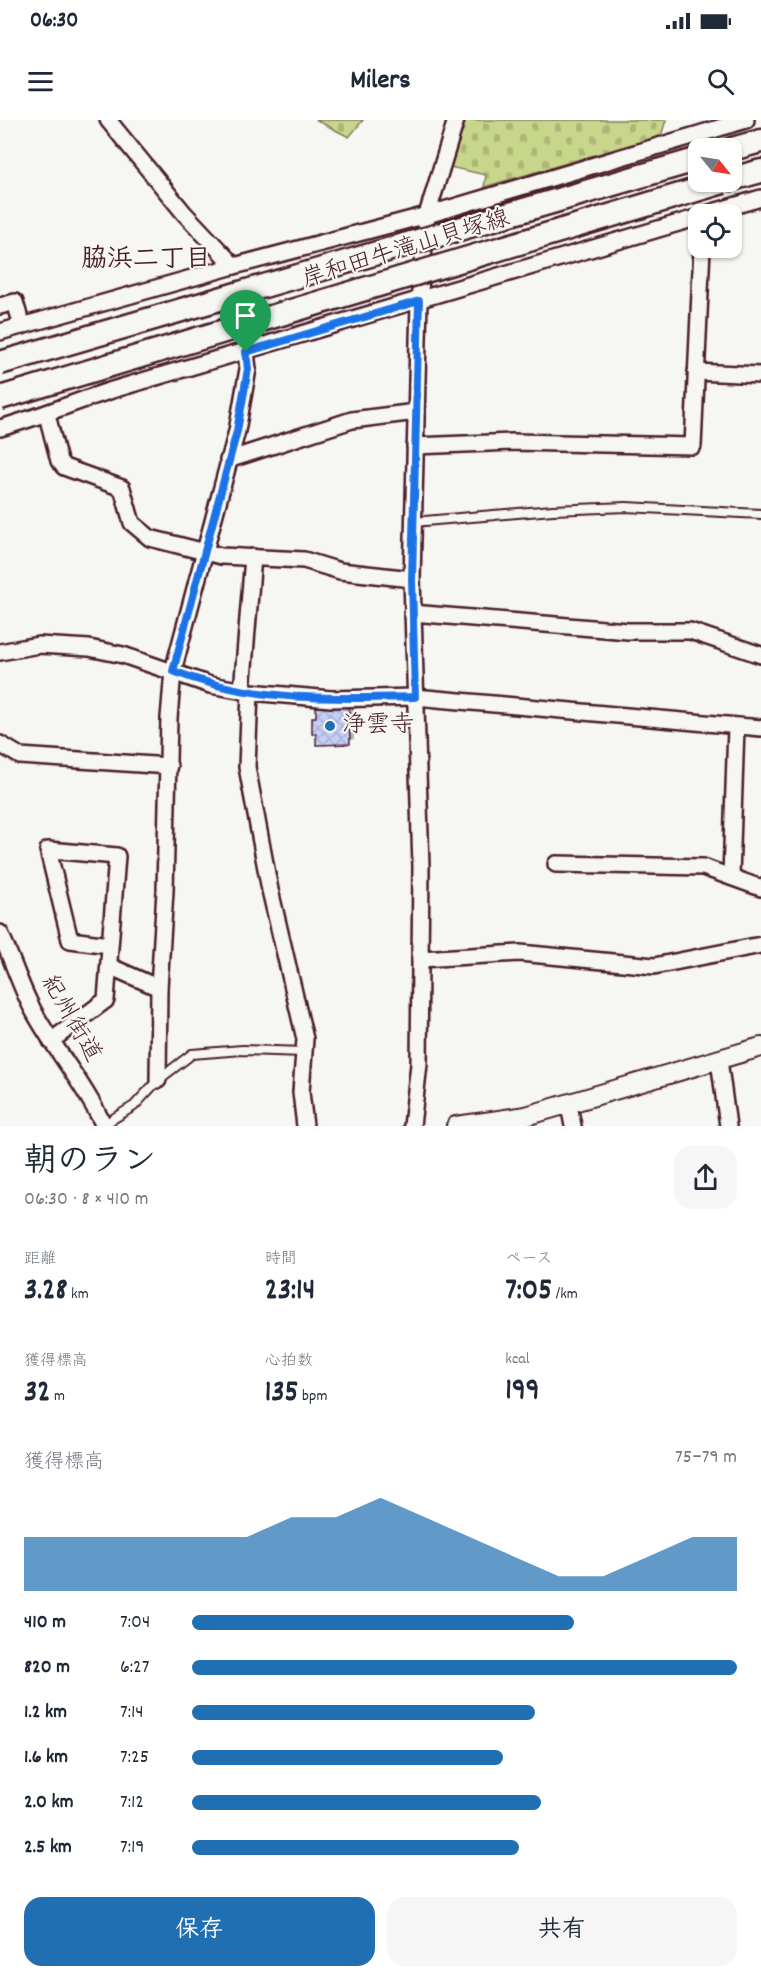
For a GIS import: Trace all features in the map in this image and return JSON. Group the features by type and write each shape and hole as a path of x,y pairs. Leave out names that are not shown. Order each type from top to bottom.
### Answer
{"main road":[{"path":"742,146 761,141"},
{"name":"岸和田牛滝山貝塚線","path":"0,363 688,162"},
{"name":"岸和田牛滝山貝塚線","path":"742,176 761,171"},
{"name":"岸和田牛滝山貝塚線","path":"0,398 688,192"}],"street":[{"path":"108,120 184,213 234,266"},
{"path":"412,1126 419,1064 421,867 412,613 419,301 427,215 456,120"},
{"path":"0,332 234,266 427,215 746,120"},
{"path":"740,204 761,198"},
{"path":"0,428 47,415 125,386 688,220"},
{"path":"415,446 504,442 693,446 702,258"},
{"path":"0,306 15,302 22,326"},
{"path":"158,1080 156,1078 159,988 170,766 169,718 173,671 203,551 237,431 248,369 246,352"},
{"path":"696,372 761,375"},
{"path":"228,460 352,420 416,412"},
{"path":"47,415 59,461 64,467 122,488 132,523 150,538 221,556 304,560 340,571 412,579"},
{"path":"253,558 245,692 248,767 270,890 301,1013 305,1052 301,1092 304,1126"},
{"path":"412,613 628,631 690,632 742,646 761,655"},
{"path":"0,652 39,645 89,648 173,671 210,685 245,692 331,699 415,697 761,728"},
{"path":"731,877 736,727"},
{"path":"0,744 20,756 170,766"},
{"path":"51,1041 106,1000 117,856 48,850 70,940 110,945"},
{"path":"556,864 703,867 761,888"},
{"name":"紀州街道","path":"0,933 32,1008 51,1041 91,1098 103,1125"},
{"path":"420,959 520,952 654,966 761,945"},
{"path":"109,966 159,988"},
{"path":"456,1126 526,1116 569,1105 761,1047"},
{"path":"719,1060 728,1126"},
{"path":"569,1105 573,1126"}],"lane":[{"path":"413,522 554,510 626,507 761,514"},
{"path":"103,1125 134,1106 158,1080 192,1054 243,1050 305,1052"}],"green space":[{"path":"316,120 363,120 349,137"},
{"path":"461,120 666,120 661,136 484,187 486,175 445,166"}],"building":[{"path":"349,706 350,744 316,745 316,734 312,734 312,717 316,717 316,707"}],"place":[{"name":"浄雲寺","path":"330,726"}],"district":[{"name":"脇浜二丁目","path":"146,260"}],"route":[{"path":"419,301 412,579 415,697 331,699 249,692 210,685 173,671 187,623 203,551 237,431 248,369 246,352 419,301"}]}
